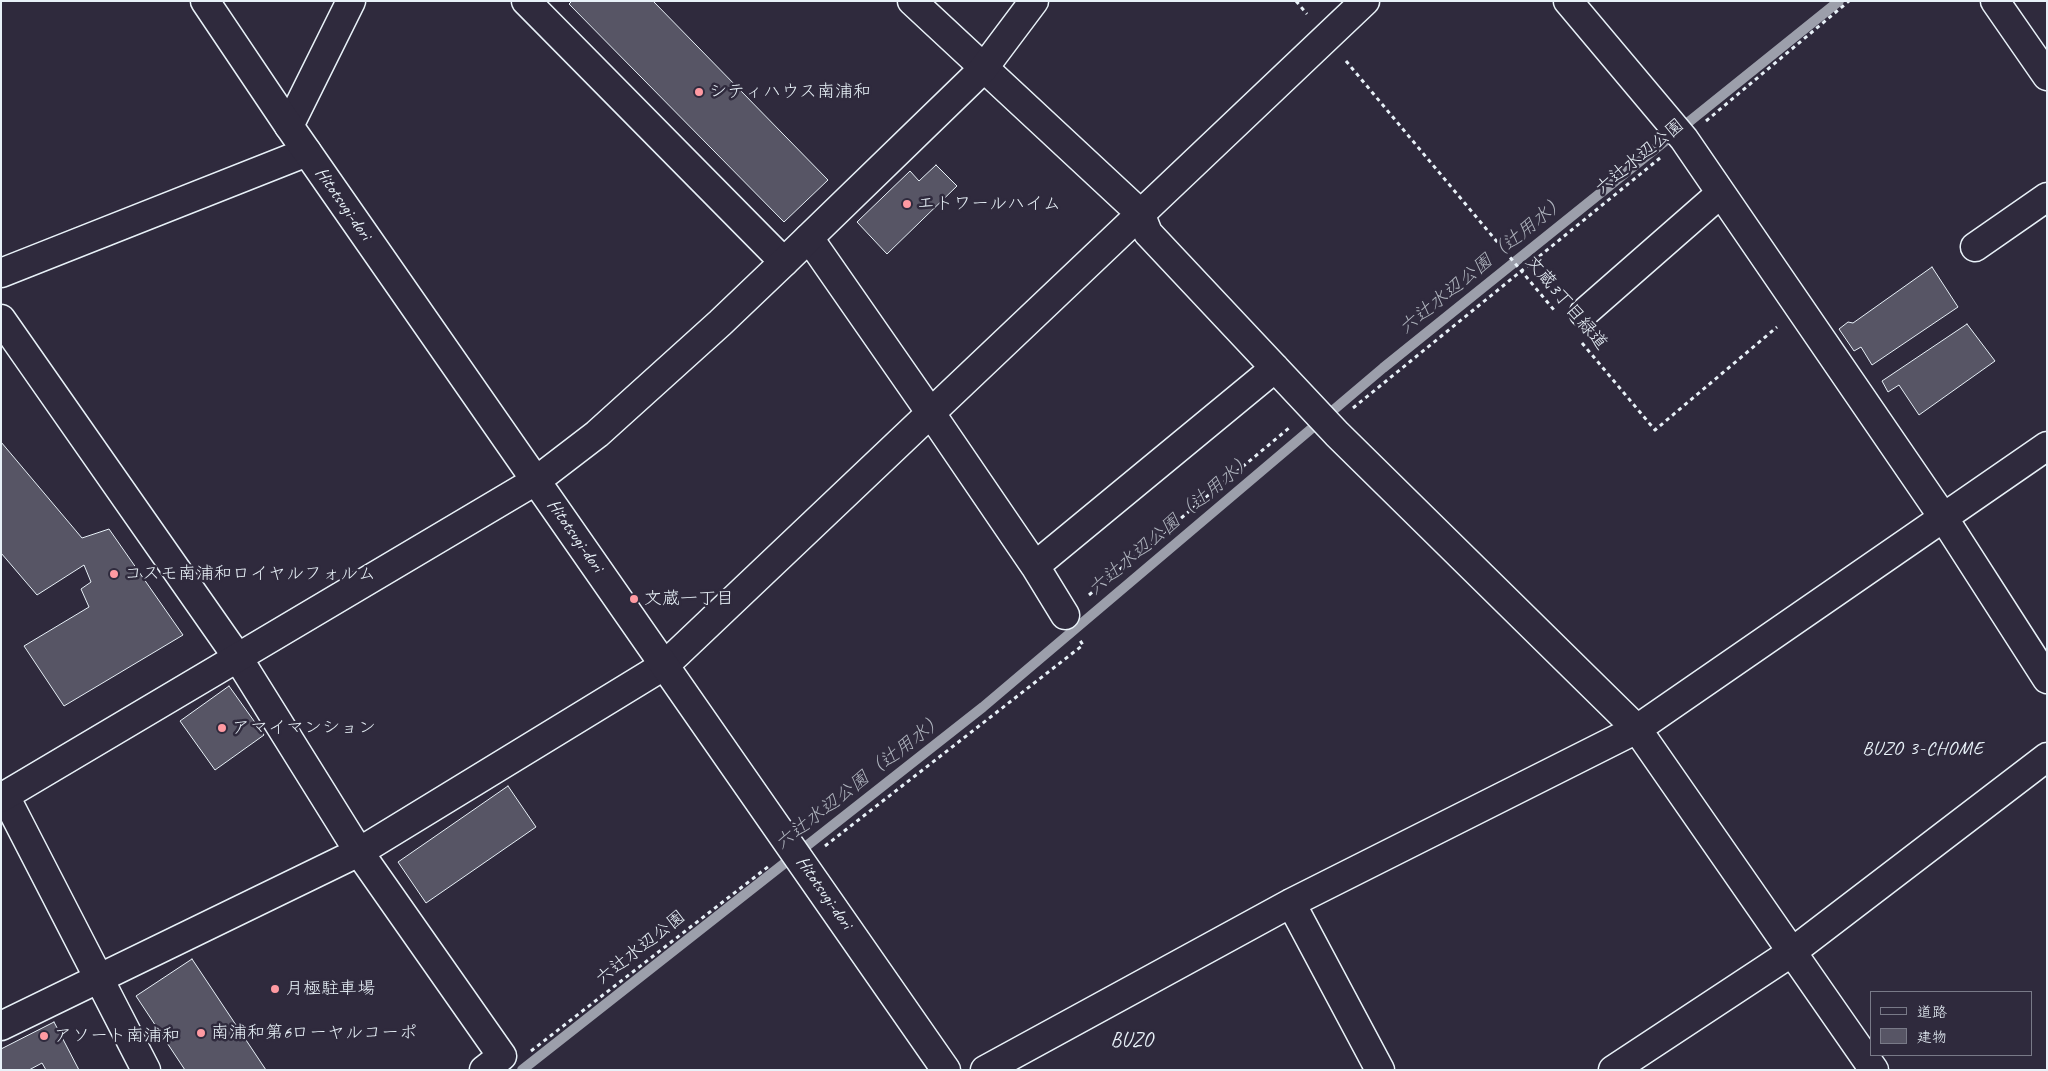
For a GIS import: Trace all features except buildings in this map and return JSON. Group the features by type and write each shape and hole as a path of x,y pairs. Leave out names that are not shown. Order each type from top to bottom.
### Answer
{"street":[{"name":"Hitotsugi-dori","path":"205,1 307,152 946,1070"},
{"path":"289,126 351,1"},
{"path":"526,1 784,262"},
{"path":"912,1 982,69 1140,214 1148,233 1324,421 1636,729 1874,1070"},
{"path":"146,1070 3,797 537,480 597,434 720,323 982,69 1034,1"},
{"path":"1,1026 359,852 665,665 1365,1"},
{"path":"1568,1 1684,139 1943,517 2047,679"},
{"path":"1995,1 2047,76"},
{"path":"1,273 307,152"},
{"path":"1574,323 1721,193"},
{"path":"1975,247 2047,197"},
{"path":"809,238 1035,566 1065,615"},
{"path":"1,319 238,658 359,852 502,1056 484,1070"},
{"path":"1035,566 1275,368"},
{"path":"985,1070 1290,903 1636,729 2047,446"},
{"path":"1613,1070 1792,952 2047,756"},
{"path":"1290,903 1380,1070"}],"path":[{"name":"文蔵3丁目緑道","path":"1296,1 1521,271 1574,323 1654,430 1799,308"},
{"name":"六辻水辺公園","path":"1324,421 1521,271 1850,1"},
{"name":"六辻水辺公園","path":"530,1052 793,848"}],"waterway":[{"name":"六辻水辺公園（辻用水）","path":"522,1070 983,707 1383,368 1839,1"}],"place":[{"name":"シティハウス南浦和","path":"699,92"},
{"name":"エトワールハイム","path":"907,204"},
{"name":"コスモ南浦和ロイヤルフォルム","path":"114,574"},
{"name":"文蔵一丁目","path":"634,599"},
{"name":"アマイマンション","path":"222,728"},
{"name":"月極駐車場","path":"275,989"},
{"name":"南浦和第6ローヤルコーポ","path":"201,1033"},
{"name":"アソート南浦和","path":"44,1036"}],"district":[{"name":"BUZO 3-CHOME","path":"1923,749"},
{"name":"BUZO","path":"1132,1041"}]}
